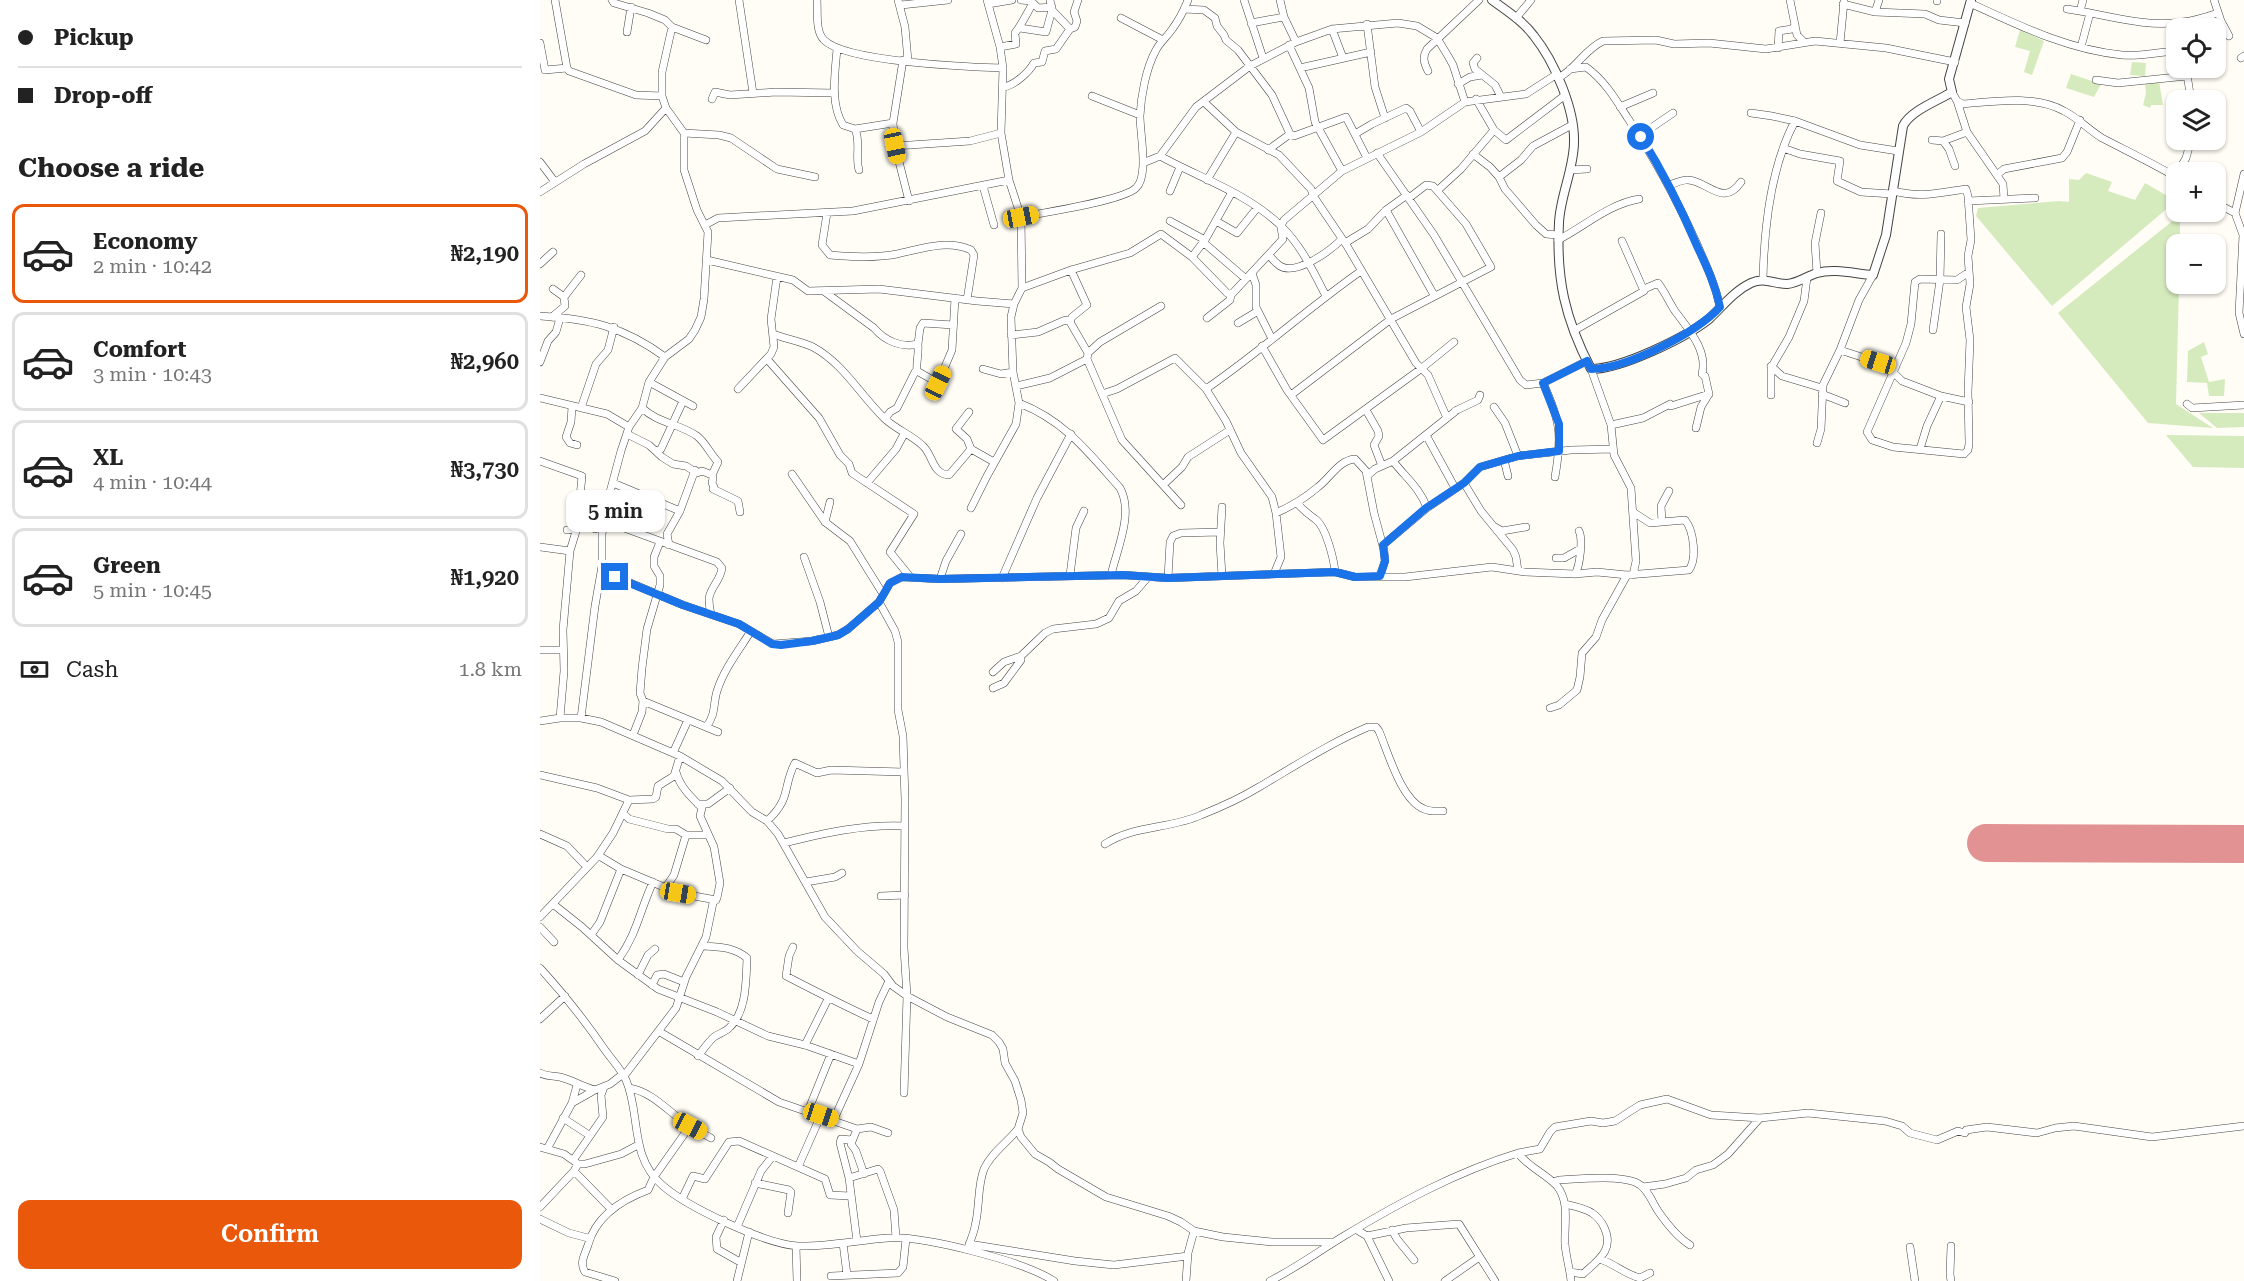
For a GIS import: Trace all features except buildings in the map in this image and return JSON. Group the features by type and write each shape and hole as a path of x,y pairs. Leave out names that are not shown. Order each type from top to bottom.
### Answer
{"street":[{"path":"555,0 567,68 573,73 636,95 663,96"},
{"path":"612,0 614,3 665,20 672,27 706,40"},
{"path":"740,0 753,93"},
{"path":"817,0 820,35 837,49 871,57 956,67 1003,68"},
{"path":"909,201 895,146 893,123 905,61 900,3 948,0"},
{"path":"971,508 1016,424 1019,403 1013,372 1011,317 1014,304 1022,288 1021,217 1009,180 1001,133 1003,68 1000,47 987,2 1012,0"},
{"path":"1021,0 1033,3 1038,8 1051,6"},
{"path":"1004,87 1012,84 1030,70 1034,63 1042,62 1045,51 1056,50 1070,29 1075,27 1077,21 1074,12 1078,0"},
{"path":"1021,217 1083,206 1128,193 1136,188 1140,182 1143,163 1140,116 1144,88 1154,55 1173,28 1188,0"},
{"path":"1244,0 1263,58"},
{"path":"1280,0 1300,68 1311,95 1311,111 1317,128 1342,171"},
{"path":"1428,71 1424,63 1424,54 1437,38 1479,0"},
{"path":"1492,0 1516,18 1535,37 1557,76 1572,125 1574,141 1570,170 1559,219 1559,280 1568,314 1596,378 1611,425 1614,455 1631,488 1633,512 1636,561 1602,620 1596,637 1582,653 1577,690 1558,705 1550,708"},
{"path":"1516,18 1531,0"},
{"path":"1790,0 1797,35 1804,42"},
{"path":"1875,12 1880,0"},
{"path":"2080,11 2083,0"},
{"path":"2214,0 2229,36"},
{"path":"1840,43 1844,2 1875,12 1925,14 1939,20 1965,23"},
{"path":"2004,199 2003,184 1998,174 1967,132 1949,79 1970,2 2029,30 2081,47 2123,55 2166,52"},
{"path":"1000,47 1016,44 1015,33 1033,3"},
{"path":"1051,6 1070,29"},
{"path":"1020,28 1048,31 1051,6"},
{"path":"627,32 631,7"},
{"path":"1184,9 1204,10 1215,18 1218,29 1226,40 1238,50 1272,96 1290,134 1294,136 1346,117 1367,159"},
{"path":"2067,9 2161,23 2181,23 2218,14"},
{"path":"2081,47 2090,14"},
{"path":"1251,23 1284,17"},
{"path":"1121,18 1163,40"},
{"path":"1143,163 1160,156 1196,107 1250,66 1292,43 1332,29 1367,24 1398,23 1417,26 1437,38 1453,64 1465,102"},
{"path":"1367,24 1375,87 1385,118"},
{"path":"1778,48 1779,31 1792,29 1795,25"},
{"path":"581,718 595,606 602,571 602,533 606,523 607,503 628,431 642,408 649,382 665,357 688,339 701,317 709,241 705,225 696,210 684,170 684,133 666,108 663,96 662,72 672,27"},
{"path":"1332,29 1343,58"},
{"path":"1207,318 1230,300 1231,295 1283,239 1281,226 1284,220 1342,171 1421,132 1465,102 1526,94 1557,76 1565,74 1596,44 1603,41 1656,40 1674,44 1709,43 1766,49 1804,42 1840,43 1886,48 1955,62"},
{"path":"540,43 542,71 567,68"},
{"path":"837,49 835,93 837,113 843,125 855,129 893,123"},
{"path":"1300,68 1371,52"},
{"path":"1477,58 1473,65 1495,85 1501,97"},
{"path":"1569,69 1581,66 1592,71 1604,83 1635,128 1669,185 1715,284 1720,307"},
{"path":"1458,84 1470,77 1482,75"},
{"path":"2096,80 2118,83 2166,75"},
{"path":"712,99 715,92 730,95 835,93"},
{"path":"1816,442 1821,429 1822,391 1859,300 1873,275 1886,235 1900,134 1906,120 1913,114 1952,92"},
{"path":"1620,107 1653,93"},
{"path":"1092,96 1140,116"},
{"path":"1476,99 1494,130 1506,140 1564,96"},
{"path":"1957,102 1964,104 2020,100 2041,102 2062,109 2099,136 2166,170"},
{"path":"1204,102 1236,132 1279,155 1311,189 1416,363 1428,375 1447,415"},
{"path":"540,192 645,131 666,108"},
{"path":"1355,134 1406,108 1410,111 1421,132"},
{"path":"1635,128 1651,128 1672,113"},
{"path":"1751,113 1795,122 1860,145 1898,151"},
{"path":"1998,174 2004,169 2062,158 2067,152 2080,120"},
{"path":"1763,280 1763,249 1768,214 1786,137 1795,122"},
{"path":"1499,177 1521,160 1533,146 1572,125"},
{"path":"855,129 859,142 857,164 860,170"},
{"path":"1438,190 1461,170 1494,130"},
{"path":"1207,180 1236,132"},
{"path":"1932,140 1943,141 1967,132"},
{"path":"684,133 731,138 777,169 815,177"},
{"path":"895,146 970,141 1001,133"},
{"path":"1268,150 1290,134"},
{"path":"1943,141 1956,166"},
{"path":"1783,148 1800,154 1840,161 1837,181 1861,192 1892,192 1913,196 1966,189 1971,240 1968,256 1970,272 1970,284 1966,307 1970,340 1970,444 1966,453 1893,447 1872,440 1867,432 1906,343 1911,324 1915,282 1920,279 1957,280 1970,272"},
{"path":"1377,153 1464,282 1520,380 1526,385 1543,383 1589,365 1603,369"},
{"path":"1473,154 1490,167 1499,177 1505,189 1546,234 1558,237 1578,230 1619,204 1639,199"},
{"path":"1160,156 1232,192 1281,226 1308,262 1326,296"},
{"path":"540,162 555,182"},
{"path":"1170,191 1180,167"},
{"path":"1570,170 1587,169"},
{"path":"2244,174 2235,213 2243,235 2239,313 2244,334"},
{"path":"705,225 718,218 826,213 909,201 1009,180"},
{"path":"1669,185 1689,180 1708,186 1718,193 1728,193 1737,189 1741,182"},
{"path":"1269,255 1280,266 1298,268 1368,229 1386,210 1429,184 1438,190 1466,224 1491,265 1440,295 1434,295 1390,319 1291,395"},
{"path":"983,186 994,225"},
{"path":"1192,257 1204,241 1232,192"},
{"path":"1968,201 2034,198"},
{"path":"1216,221 1237,233 1257,208"},
{"path":"2226,208 2235,213"},
{"path":"1386,210 1434,295"},
{"path":"826,213 822,245 830,255 896,254 943,245 971,250 974,255 967,300"},
{"path":"1817,273 1815,243 1821,213"},
{"path":"1170,221 1204,241 1246,279"},
{"path":"1022,288 1071,270 1130,253 1161,234 1192,257 1231,295"},
{"path":"1933,330 1940,280 1941,234"},
{"path":"1622,241 1644,289"},
{"path":"540,264 554,252"},
{"path":"707,260 793,280 808,291 879,289 1014,304"},
{"path":"1070,322 1072,317 1087,305 1071,270"},
{"path":"1206,389 1361,271"},
{"path":"1596,378 1597,373 1603,369 1659,348 1691,330 1746,286 1763,280 1790,284 1817,273 1829,271 1873,275"},
{"path":"1252,273 1256,285 1258,312 1272,339"},
{"path":"552,317 565,306 564,297 581,274"},
{"path":"738,389 767,359 774,347 771,319 777,277"},
{"path":"1771,395 1771,366 1789,337 1804,301 1807,278"},
{"path":"1575,330 1658,283 1691,330 1704,365 1702,374 1705,376 1709,394 1701,407 1696,428"},
{"path":"553,290 564,297"},
{"path":"825,292 887,340 909,345 918,344"},
{"path":"917,371 938,383 950,359 955,298"},
{"path":"1016,386 1050,378 1087,356 1100,342 1161,306"},
{"path":"1238,323 1258,312"},
{"path":"540,316 614,327 646,343 665,357"},
{"path":"540,362 544,343 556,332 560,318"},
{"path":"1011,335 1038,332 1063,321 1070,322 1087,356 1122,440 1181,504"},
{"path":"885,419 897,408 917,371 921,324 953,325"},
{"path":"581,408 596,364 608,350 614,327"},
{"path":"773,334 801,342 823,354 854,381 885,419 924,446 936,470 944,475 953,472 971,449"},
{"path":"1262,346 1291,395 1323,440 1454,342"},
{"path":"1840,350 1886,365 1902,381 1941,396 1969,402"},
{"path":"1102,394 1117,389 1174,357 1206,389 1241,453 1272,497 1281,557 1274,574"},
{"path":"767,359 819,418 840,455 849,464 852,473 914,514 890,552 911,578"},
{"path":"1771,366 1782,376 1822,391 1845,403"},
{"path":"983,369 1001,374 1013,372"},
{"path":"649,382 693,406"},
{"path":"1543,383 1559,424 1559,451 1555,477"},
{"path":"1611,425 1642,418 1670,404 1671,406 1677,405 1709,394"},
{"path":"1367,476 1393,461 1447,415 1478,400 1480,395"},
{"path":"1920,449 1927,426 1941,396"},
{"path":"540,398 608,414 673,464 686,466 697,473 702,471 712,475"},
{"path":"656,451 661,449 683,401"},
{"path":"1019,403 1039,410 1071,434 1120,488 1126,501 1124,522 1111,575"},
{"path":"2187,404 2192,408 2244,405"},
{"path":"572,406 571,422 566,437 570,443 577,445"},
{"path":"1494,407 1505,423 1518,456"},
{"path":"642,408 649,414 687,431 702,441 718,462 712,475 714,487 712,489 738,501 740,512"},
{"path":"1366,410 1378,431 1379,436 1374,446 1382,466"},
{"path":"969,412 956,429 967,439 971,449 994,462"},
{"path":"1163,484 1182,467 1188,457 1230,430"},
{"path":"867,483 896,449 904,434"},
{"path":"1002,578 1037,498 1071,434"},
{"path":"1426,435 1455,488"},
{"path":"1383,545 1426,508 1464,483 1480,467 1518,456 1559,451 1613,449"},
{"path":"1276,513 1297,503 1318,488 1334,470 1351,459 1359,461 1366,471 1383,545 1385,561 1380,576"},
{"path":"1504,460 1508,476"},
{"path":"540,461 582,476 577,528 570,551 560,718"},
{"path":"1393,461 1415,485 1423,497 1426,508"},
{"path":"669,545 667,534 680,511 695,470"},
{"path":"792,474 825,522 850,541 883,594"},
{"path":"613,483 680,511"},
{"path":"1464,483 1493,526 1513,550 1518,571"},
{"path":"1662,521 1661,506 1669,491"},
{"path":"825,522 828,518 830,502"},
{"path":"1297,503 1318,523 1334,557 1335,572"},
{"path":"1222,507 1220,532 1222,576"},
{"path":"1070,575 1076,528 1084,511"},
{"path":"602,571 657,595 739,624 772,644 812,641 848,629 879,602 894,580 902,577 940,579 1111,575 1168,578 1335,572 1355,577 1405,577 1492,567 1518,571 1575,574 1597,572 1630,575 1689,570 1693,565 1692,536 1689,526 1683,519 1657,523 1646,521 1633,512"},
{"path":"567,530 582,525 590,525 595,529 606,523 721,564 720,578 712,588 709,599 711,614"},
{"path":"1493,526 1502,531 1526,527"},
{"path":"1575,574 1580,549 1579,531"},
{"path":"1168,578 1170,542 1173,536 1181,533 1220,532"},
{"path":"940,579 946,561 961,534"},
{"path":"633,735 642,712 643,701 640,693 645,639 660,576 654,566 654,557 660,542"},
{"path":"540,547 570,551"},
{"path":"1556,558 1564,558 1580,549"},
{"path":"804,557 820,602 829,637"},
{"path":"993,672 1004,662 1021,656 1033,647 1039,638 1053,629 1096,624 1109,618 1119,601 1136,591 1148,577"},
{"path":"879,602 895,631 898,642 898,710 903,736 907,996 903,1055 904,1093"},
{"path":"706,727 712,720 717,693 724,674 751,631"},
{"path":"540,650 563,650"},
{"path":"993,688 1004,684 1021,660 1021,656"},
{"path":"643,701 718,732"},
{"path":"540,722 560,718 581,718 600,722 677,755 722,781 752,812 767,821 784,843 825,917 899,991 947,1017 992,1035 999,1042 1003,1049 1005,1064 1016,1081 1023,1113 1018,1129 996,1152 985,1169 979,1193 976,1225 968,1248"},
{"path":"572,1103 623,1075 660,1032 676,1008 684,982 704,946 713,903 716,900 720,883 714,848 700,816 702,808 693,801 678,780 676,772 677,755 688,720"},
{"path":"1105,844 1119,836 1181,823 1200,816 1257,789 1316,753 1368,726 1376,727 1379,731 1409,797 1423,809 1433,812 1443,811"},
{"path":"767,821 779,810 783,802 795,764 799,763 817,773 831,770 904,772"},
{"path":"540,775 603,789 629,800 653,799 656,797 658,786 676,772"},
{"path":"698,804 708,804 730,788"},
{"path":"540,917 597,857 613,833 629,800"},
{"path":"623,813 629,819 676,829 686,835 708,835"},
{"path":"784,843 817,834 881,825 905,826"},
{"path":"540,834 567,846 586,867"},
{"path":"666,887 674,875 686,835"},
{"path":"597,857 678,893 716,900"},
{"path":"591,935 600,922 621,869"},
{"path":"806,882 835,877 843,873"},
{"path":"618,960 634,936 642,913 641,908 653,882"},
{"path":"881,896 905,895"},
{"path":"553,904 618,960 652,985 768,1036 805,1045 859,1064"},
{"path":"540,927 554,942"},
{"path":"698,1056 712,1039 729,1028 735,1021 741,1009 746,980 747,958 730,948 704,946"},
{"path":"793,947 787,964 786,976 806,984 828,999 873,1019"},
{"path":"638,975 648,955 655,949"},
{"path":"540,968 590,1027 623,1075 629,1088 638,1145 654,1177 682,1199 737,1227 796,1246 896,1238 1114,1265 1188,1256"},
{"path":"652,985 657,975 664,974 684,982"},
{"path":"834,1119 859,1064 873,1019 889,981"},
{"path":"899,991 906,986"},
{"path":"540,1019 565,996"},
{"path":"805,1045 828,999"},
{"path":"660,1032 779,1102 834,1119 857,1129 871,1127 888,1133"},
{"path":"808,1111 831,1054"},
{"path":"540,1073 595,1090"},
{"path":"577,1085 572,1103 544,1148 585,1164 621,1154 638,1145"},
{"path":"540,1207 574,1172 576,1161 589,1135 603,1117 601,1095 604,1087"},
{"path":"629,1088 649,1095 690,1126 711,1138"},
{"path":"1270,1281 1289,1272 1334,1242 1447,1179 1518,1153 1540,1149 1555,1127 1615,1121 1640,1105 1654,1100 1667,1099 1711,1115 1760,1118 1808,1113 1885,1121 1937,1140 1958,1131 1965,1132 1987,1127 2037,1133 2074,1126 2152,1137 2244,1126"},
{"path":"798,1167 821,1115"},
{"path":"563,1118 589,1135"},
{"path":"1643,1187 1686,1178 1696,1170 1713,1165 1728,1154 1760,1118"},
{"path":"615,1281 585,1272 583,1262 588,1238 610,1209 648,1190 654,1177 690,1126"},
{"path":"857,1129 851,1144 856,1151 864,1174"},
{"path":"1018,1129 1027,1146 1035,1154 1085,1186 1119,1202 1168,1216 1194,1231 1223,1237 1273,1242 1334,1242"},
{"path":"852,1140 841,1140 840,1143 849,1178 857,1241"},
{"path":"682,1199 689,1188 689,1180 693,1176 705,1179 729,1142 744,1142 772,1157 825,1179 830,1195 850,1196"},
{"path":"1518,1153 1525,1163 1558,1187 1565,1204 1565,1245 1571,1281"},
{"path":"737,1227 761,1171 772,1157"},
{"path":"849,1178 878,1169 880,1171 894,1210 896,1238"},
{"path":"574,1172 610,1209"},
{"path":"1553,1182 1613,1179 1634,1182 1643,1187 1679,1239 1690,1245"},
{"path":"755,1183 789,1190 791,1192 788,1213"},
{"path":"1565,1204 1590,1211 1600,1220 1608,1241 1607,1248 1599,1259 1583,1274 1570,1272"},
{"path":"540,1219 568,1233 588,1238"},
{"path":"723,1220 716,1237 717,1249 740,1262"},
{"path":"1367,1236 1392,1230 1459,1224 1478,1258 1495,1281"},
{"path":"1357,1230 1367,1236 1389,1281"},
{"path":"1392,1230 1414,1260"},
{"path":"1186,1281 1188,1256 1194,1231"},
{"path":"737,1281 749,1232"},
{"path":"831,1276 898,1273 903,1267 906,1239"},
{"path":"843,1243 848,1275"},
{"path":"796,1246 797,1281"},
{"path":"1951,1246 1951,1281"},
{"path":"1910,1247 1916,1281"},
{"path":"968,1248 1040,1272 1054,1281"},
{"path":"1445,1281 1478,1258"},
{"path":"1599,1259 1608,1262 1624,1274 1640,1278 1650,1273"},
{"path":"1036,1281 1040,1272"}],"green space":[{"path":"2020,30 2044,41 2032,75 2024,72 2030,51 2015,47"},
{"path":"2132,62 2146,63 2145,76 2130,75"},
{"path":"2071,74 2101,84 2094,97 2066,88"},
{"path":"2159,81 2163,105 2151,105 2150,108 2143,105 2146,93 2145,84"},
{"path":"2086,173 2112,182 2108,191 2135,200 2145,183 2166,195 2166,209 2052,306 1976,216 1978,208 2069,202 2069,179 2079,180"},
{"path":"2171,222 2180,222 2180,234 2166,234 2166,294 2179,294 2176,404 2213,428 2148,423 2058,313"},
{"path":"2204,342 2208,354 2201,357 2209,382 2225,379 2224,396 2209,396 2207,383 2187,382 2188,351"},
{"path":"2199,413 2244,413 2244,427 2217,428"},
{"path":"2166,435 2244,436 2244,468 2193,467"}],"runway":[{"path":"1986,843 2244,844"}],"route":[{"path":"615,577 683,605 739,624 772,644 781,645 838,635 879,602 890,583 902,577 940,579 1123,575 1168,578 1335,572 1355,577 1380,576 1385,561 1383,545 1426,508 1464,483 1480,467 1518,456 1559,451 1559,424 1543,383 1587,361 1591,369 1603,369 1659,348 1705,322 1720,307 1715,284 1684,216 1641,137"}]}
